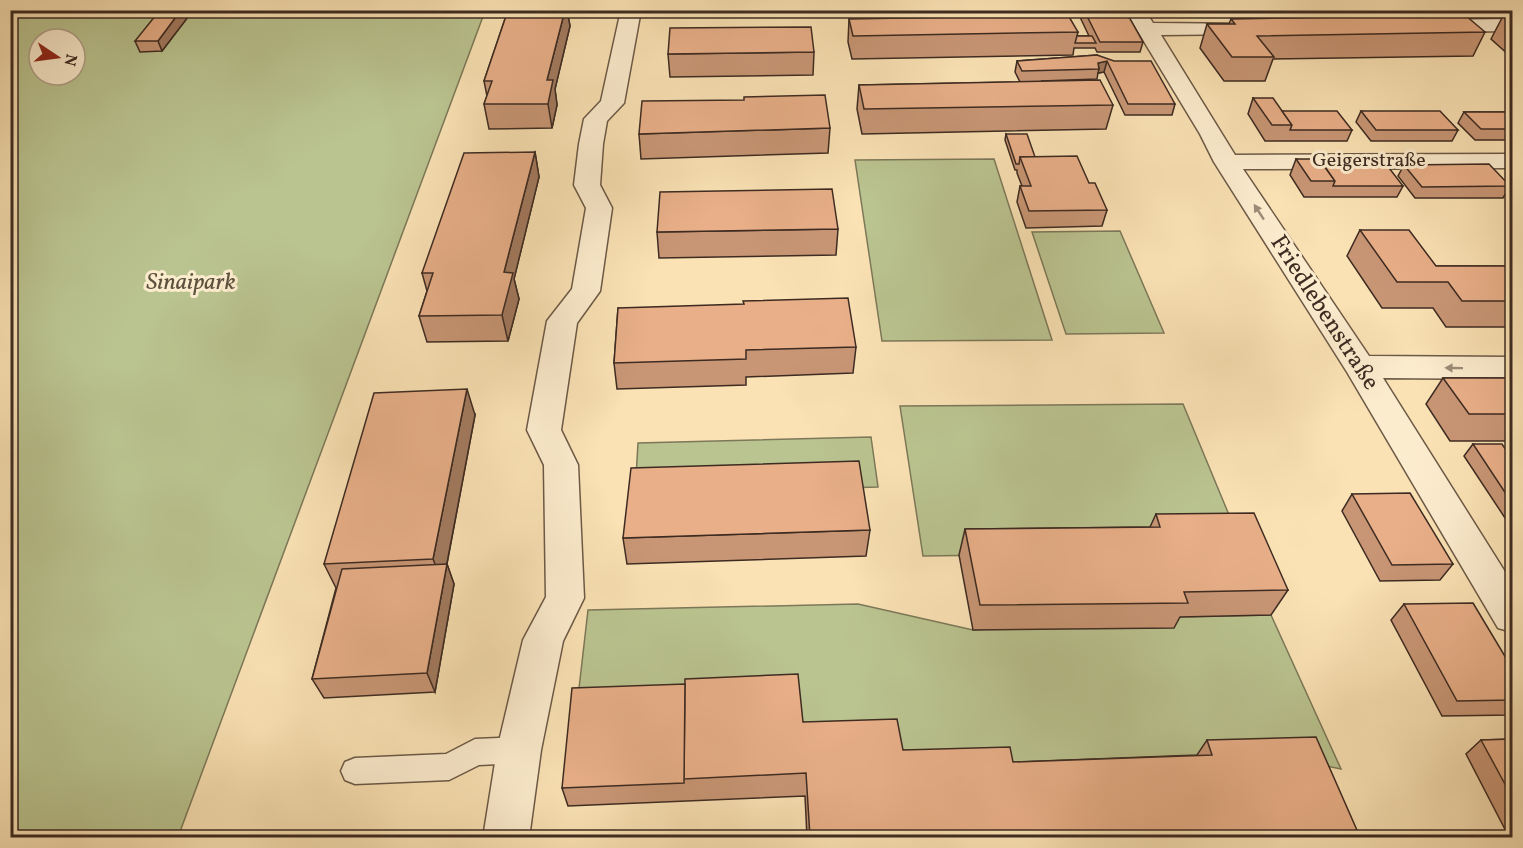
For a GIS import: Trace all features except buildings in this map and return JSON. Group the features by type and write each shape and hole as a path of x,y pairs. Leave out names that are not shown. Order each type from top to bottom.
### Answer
{"street":[{"path":"509,835 519,750 543,640 565,598 561,465 544,430 562,321 586,291 599,208 587,185 591,144 596,119 612,103 631,10"},
{"path":"1140,20 1273,28"},
{"name":"Friedlebenstraße","path":"1140,20 1212,134 1226,162 1360,367 1512,616"},
{"path":"1413,26 1512,25"},
{"name":"Geigerstraße","path":"1226,162 1512,161"},
{"path":"1360,367 1512,368"}],"lane":[{"path":"355,771 449,767 475,752 519,750"}],"green space":[{"name":"Sinaipark","path":"10,11 485,11 178,837 11,837"},
{"path":"994,159 1052,340 882,341 855,160"},
{"path":"1120,231 1164,333 1066,334 1032,232"},
{"path":"1183,404 1239,539 1149,553 923,556 900,406"},
{"path":"871,437 878,487 635,494 638,443"},
{"path":"858,604 973,630 1171,617 1271,615 1341,769 1297,760 898,773 577,706 588,610"}]}
